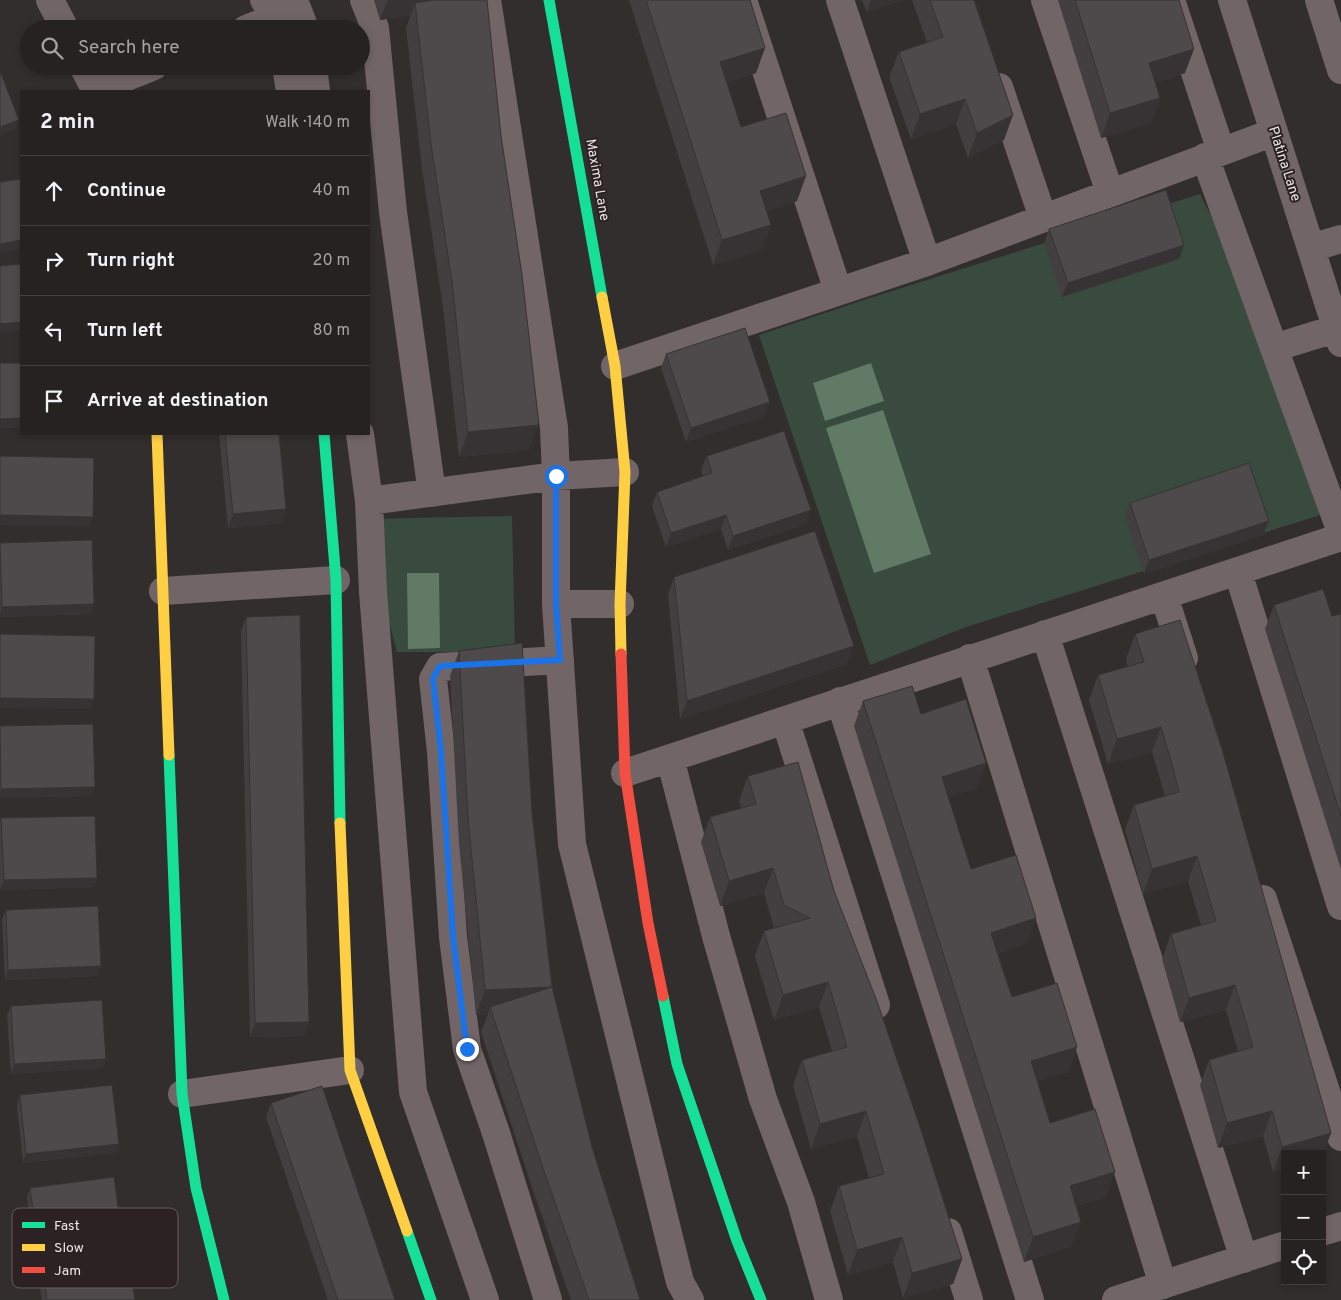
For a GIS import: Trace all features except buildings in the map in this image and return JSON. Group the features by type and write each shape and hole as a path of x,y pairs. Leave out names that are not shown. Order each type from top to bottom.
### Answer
{"street":[{"path":"50,0 60,20"},
{"path":"364,0 375,28 393,212 432,493"},
{"path":"487,0 554,428 556,604 572,844 680,1282 690,1300"},
{"name":"Maxima Lane","path":"549,0 616,366 625,472 620,604 625,773 648,923 677,1064 737,1241 760,1300"},
{"path":"743,0 838,292"},
{"path":"840,0 927,262"},
{"path":"1045,0 1110,193"},
{"path":"1171,0 1213,154 1274,348 1341,532"},
{"name":"Platina Lane","path":"1232,0 1310,248 1339,333"},
{"path":"1319,0 1341,70"},
{"path":"262,20 278,11 292,20"},
{"path":"992,66 1043,218"},
{"path":"92,82 119,75"},
{"path":"287,75 290,90"},
{"path":"314,75 316,90"},
{"path":"616,366 927,262 1274,132"},
{"path":"1310,248 1341,239"},
{"path":"1274,348 1339,333"},
{"path":"157,435 182,1094 196,1188 224,1300"},
{"path":"324,435 336,580 339,790 350,1070 431,1300"},
{"path":"360,435 369,501 373,592 413,1092 485,1300"},
{"path":"369,501 556,476 625,472"},
{"path":"625,773 1341,537"},
{"path":"1238,572 1341,906"},
{"path":"163,591 336,580"},
{"path":"1164,596 1192,682"},
{"path":"556,604 620,604"},
{"path":"1045,634 1244,1259"},
{"path":"970,658 1164,1285"},
{"path":"548,1300 499,1142 467,1049 453,937 441,752 433,678 440,666 560,660"},
{"path":"840,701 1030,1300"},
{"path":"785,720 884,1030"},
{"path":"670,758 716,936 762,1099 801,1202 825,1299"},
{"path":"1254,872 1341,1138"},
{"path":"182,1094 350,1070"},
{"path":"940,1207 970,1300"},
{"path":"1326,1231 1341,1226"},
{"path":"1116,1300 1281,1246"}],"shaded area":[{"path":"1200,194 1276,345 1320,515 966,627 870,665 759,335"},
{"path":"871,363 884,401 825,421 813,383"},
{"path":"883,410 931,554 874,573 826,428"},
{"path":"512,516 515,652 397,652 362,519"},
{"path":"407,573 439,573 440,648 408,649"}],"traffic: fast":[{"path":"549,0 602,297"},
{"path":"324,435 336,580 340,823"},
{"path":"169,755 182,1094 196,1188 224,1300"},
{"path":"663,996 677,1064 737,1241 761,1300"},
{"path":"407,1231 431,1300"}],"traffic: slow":[{"path":"602,297 615,366 625,472 620,604 621,654"},
{"path":"157,435 169,755"},
{"path":"340,823 350,1070 407,1231"}],"traffic: jam":[{"path":"621,654 625,773 648,923 663,996"}],"route":[{"path":"467,1049 453,937 441,752 433,678 440,666 560,660 556,604 556,476"}]}
